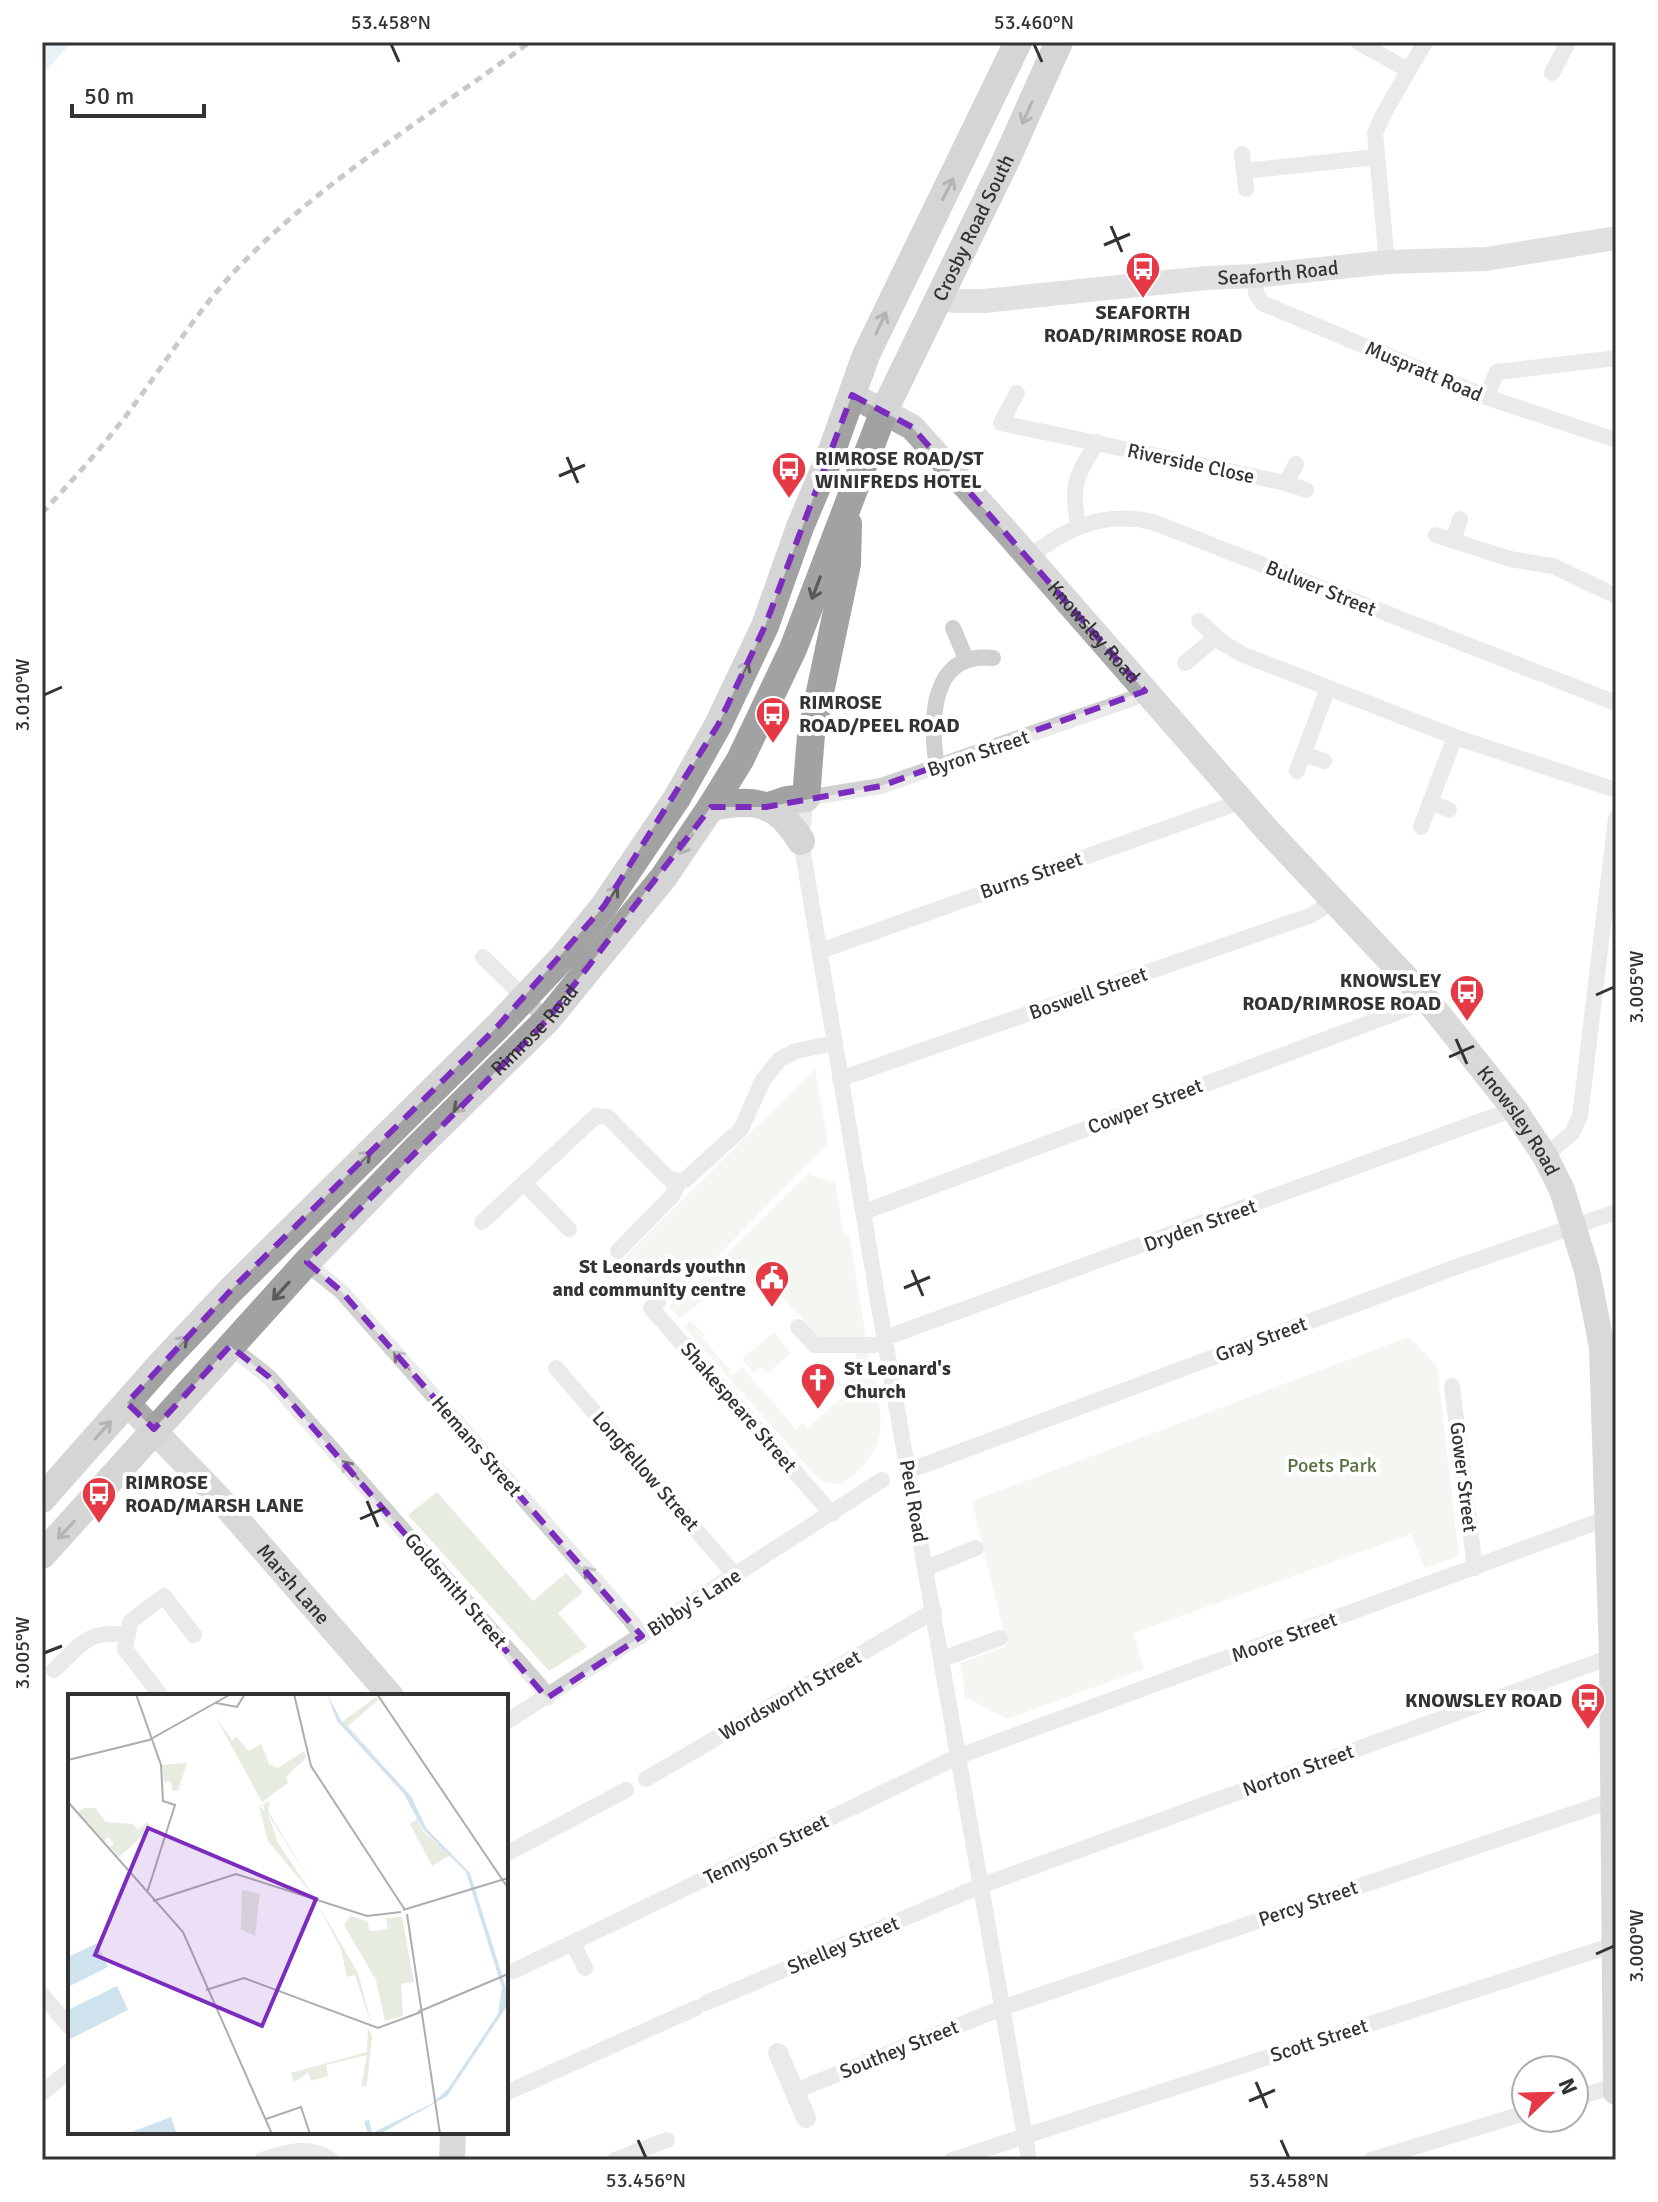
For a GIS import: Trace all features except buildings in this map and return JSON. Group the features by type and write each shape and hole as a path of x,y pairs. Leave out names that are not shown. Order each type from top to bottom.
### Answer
{"highway":[{"name":"Crosby Road South","path":"852,395 866,355 1018,42"},
{"name":"Crosby Road South","path":"884,411 1007,158 1059,42"},
{"name":"Rimrose Road","path":"42,1499 231,1290 524,998 563,957 604,906 677,798 718,725 765,626 852,395"},
{"name":"Rimrose Road","path":"42,1555 306,1263 547,1020 663,878 740,760 793,649 884,411"},
{"path":"766,807 806,798 811,735 847,564 848,505"},
{"path":"711,807 738,802 766,807 788,819 801,841"}],"main road":[{"name":"Seaforth Road","path":"939,294 966,303 1387,262 1486,259 1616,238"},
{"name":"Knowsley Road","path":"852,395 912,427 1332,901 1428,1001 1514,1109 1545,1156 1562,1190 1587,1271 1602,1347 1613,1516 1616,2092"},
{"name":"Marsh Lane","path":"127,1403 217,1496 389,1694"},
{"path":"452,2160 453,2134"}],"street":[{"path":"1358,42 1408,70"},
{"path":"1387,262 1376,128 1425,42"},
{"path":"1552,73 1568,42"},
{"path":"1244,171 1376,157"},
{"name":"Muspratt Road","path":"1255,276 1256,293 1262,303 1486,397 1616,440"},
{"path":"1486,397 1497,372 1616,358"},
{"name":"Riverside Close","path":"1017,393 1001,423 1286,483 1306,490"},
{"path":"1079,526 1074,489 1097,442"},
{"path":"1286,483 1296,464"},
{"name":"Bulwer Street","path":"1029,558 1050,541 1099,520 1127,518 1166,526 1616,703"},
{"path":"1453,541 1460,519"},
{"path":"1436,535 1510,559 1553,566 1616,596"},
{"path":"1199,621 1215,638 1244,655 1455,737 1616,790"},
{"path":"953,628 966,659"},
{"path":"1185,663 1215,638"},
{"path":"937,767 933,738 934,706 946,678 966,659 993,658"},
{"path":"1297,771 1328,688"},
{"name":"Byron Street","path":"806,798 865,790 1131,699 1145,691"},
{"path":"1421,827 1455,737"},
{"path":"1303,754 1324,761"},
{"name":"Peel Road","path":"806,798 801,841 1029,2160"},
{"name":"Burns Street","path":"820,951 1243,801"},
{"path":"1430,802 1449,810"},
{"path":"1545,1156 1572,1133 1580,1116 1616,818"},
{"name":"Boswell Street","path":"840,1079 1312,915 1332,901"},
{"path":"483,957 547,1020"},
{"name":"Cowper Street","path":"864,1212 1428,1001"},
{"path":"482,1222 589,1120 602,1115 608,1117 668,1178 679,1181 692,1176 741,1129 763,1080 780,1059 796,1051 835,1043"},
{"name":"Dryden Street","path":"798,1327 815,1345 874,1345 1514,1109"},
{"path":"618,1251 672,1196 679,1181"},
{"path":"524,1183 569,1229"},
{"name":"Gray Street","path":"908,1471 1574,1224 1616,1212"},
{"name":"Hemans Street","path":"306,1263 341,1291 642,1636"},
{"name":"Shakespeare Street","path":"658,1302 651,1308 832,1514"},
{"name":"Goldsmith Street","path":"230,1346 269,1377 541,1687 547,1698"},
{"name":"Longfellow Street","path":"556,1368 735,1575"},
{"name":"Gower Street","path":"1452,1386 1475,1568"},
{"name":"Bibby's Lane","path":"508,1721 882,1480"},
{"name":"Moore Street","path":"959,1756 1613,1516"},
{"path":"926,1568 976,1548"},
{"path":"159,1694 125,1649 130,1622 164,1596 194,1635"},
{"name":"Wordsworth Street","path":"646,1779 934,1611"},
{"path":"54,1670 90,1637 104,1632 128,1635"},
{"path":"942,1659 1000,1638"},
{"name":"Norton Street","path":"980,1886 1614,1655"},
{"name":"Tennyson Street","path":"514,1971 959,1756"},
{"path":"508,1853 626,1790"},
{"name":"Percy Street","path":"1002,2008 1614,1793"},
{"name":"Shelley Street","path":"508,2092 980,1886"},
{"path":"573,1943 585,1968"},
{"name":"Scott Street","path":"952,2160 1613,1945"},
{"path":"42,1995 68,2025"},
{"name":"Southey Street","path":"795,2091 1002,2008"},
{"path":"778,2053 806,2118"},
{"path":"42,2093 68,2072"},
{"path":"1590,2093 1616,2086"},
{"path":"1371,2160 1395,2156 1510,2118"},
{"path":"615,2160 667,2140"},
{"path":"262,2160 291,2150 320,2152 331,2160"}],"highlighted area":[{"path":"852,395 912,427 1145,691 881,786 766,807 711,807 547,1020 307,1262 341,1291 642,1636 547,1698 269,1377 230,1346 154,1429 127,1403 231,1290 498,1026 604,906 718,725 765,626"}],"green space":[{"path":"815,1068 828,1143 711,1263 684,1287 659,1294 625,1257"},
{"path":"808,1174 835,1183 844,1233 849,1234 866,1338 827,1342 809,1333 803,1319 780,1295 761,1293 741,1272 680,1318 669,1306 707,1274"},
{"path":"690,1320 705,1335 702,1338 730,1370 728,1372 732,1376 742,1367 796,1429 803,1423 808,1428 845,1395 819,1358 843,1385 862,1368 855,1359 857,1352 869,1351 880,1425 878,1441 859,1470 841,1484 825,1483 815,1475 744,1395 746,1393 741,1392 684,1327"},
{"path":"774,1332 791,1353 767,1374 761,1367 754,1373 742,1359"},
{"name":"Poets Park","path":"1409,1337 1437,1366 1459,1556 1424,1568 1411,1534 1133,1633 1144,1669 1007,1719 965,1697 961,1663 1007,1646 972,1501"},
{"path":"437,1492 533,1601 566,1573 583,1592 558,1613 587,1647 549,1671 408,1515"}],"water":[{"path":"42,42 72,42 42,75"}],"railway":[{"path":"42,513 115,430 219,289 267,239 339,179 530,42"}],"place":[{"name":"SEAFORTH ROAD/RIMROSE ROAD","path":"1143,300"},
{"name":"RIMROSE ROAD/ST WINIFREDS HOTEL","path":"789,500"},
{"name":"RIMROSE ROAD/PEEL ROAD","path":"773,745"},
{"name":"KNOWSLEY ROAD/RIMROSE ROAD","path":"1467,1023"},
{"name":"St Leonards youthn and community centre","path":"772,1309"},
{"name":"St Leonard's Church","path":"818,1411"},
{"name":"RIMROSE ROAD/MARSH LANE","path":"99,1525"},
{"name":"KNOWSLEY ROAD","path":"1588,1731"}]}
